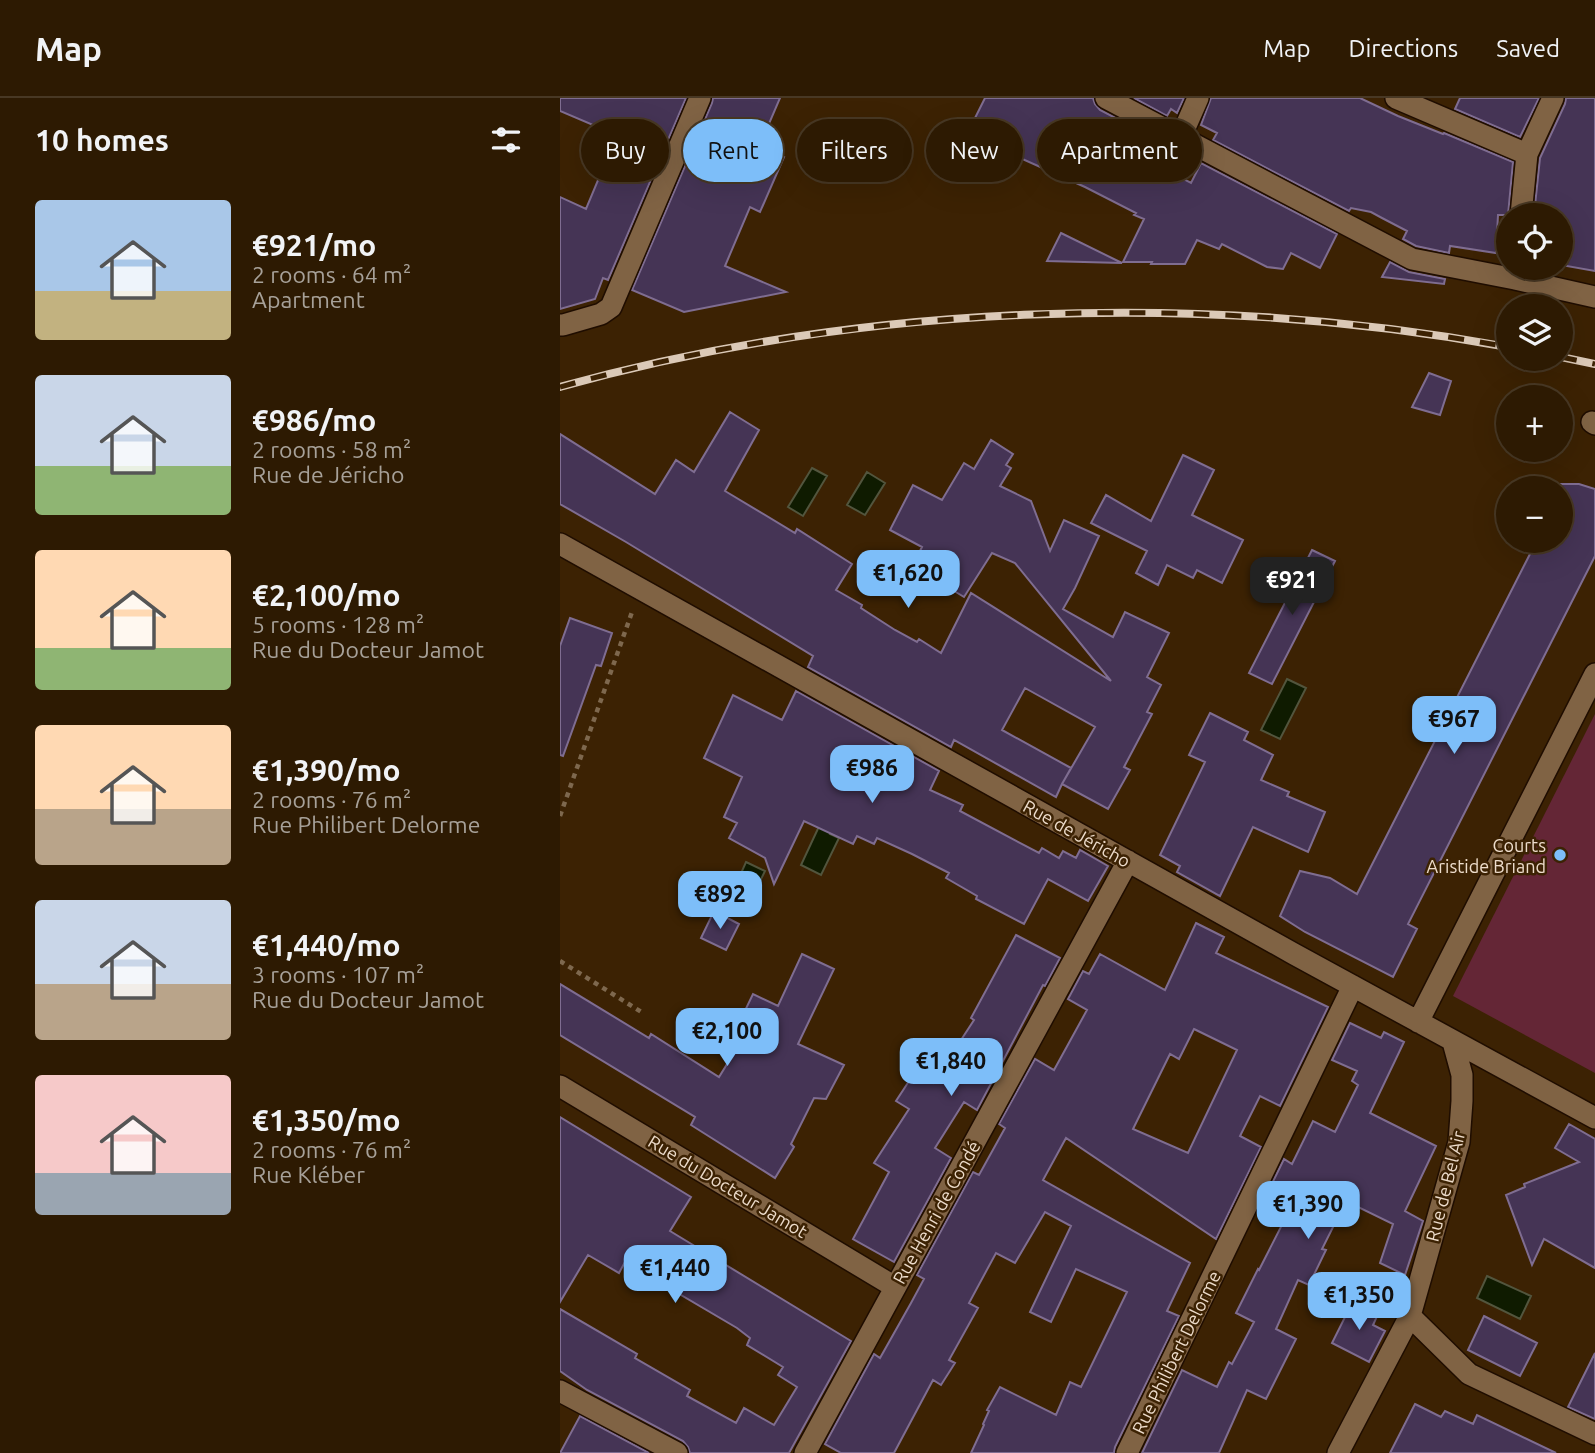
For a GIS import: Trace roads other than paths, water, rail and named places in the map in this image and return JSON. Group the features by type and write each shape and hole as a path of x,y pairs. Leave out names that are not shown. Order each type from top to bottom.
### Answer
{"street":[{"path":"560,325 601,314 611,307 700,98"},
{"path":"1106,98 1146,119"},
{"path":"1189,119 1198,98"},
{"path":"1396,98 1527,154"},
{"path":"1522,203 1527,154 1553,98"},
{"path":"1202,148 1412,259 1496,270"},
{"path":"1538,280 1595,297"},
{"name":"Rue de Jéricho","path":"560,544 1453,1042 1595,1118"},
{"path":"1418,1021 1595,674"},
{"name":"Rue Henri de Condé","path":"805,1453 1128,861"},
{"name":"Rue Philibert Delorme","path":"1127,1453 1353,986"},
{"name":"Rue de Bel Air","path":"1338,1453 1410,1316 1459,1142 1462,1075 1453,1042"},
{"name":"Rue du Docteur Jamot","path":"560,1086 895,1287"},
{"path":"1410,1316 1469,1374 1595,1434"},
{"path":"560,1391 677,1453"}],"railway":[{"path":"560,387 675,359 792,337 912,323 1032,314 1153,313 1273,318 1392,329 1496,345"},
{"path":"1573,359 1595,364"}],"place":[{"name":"Courts Aristide Briand","path":"1560,855"}]}
